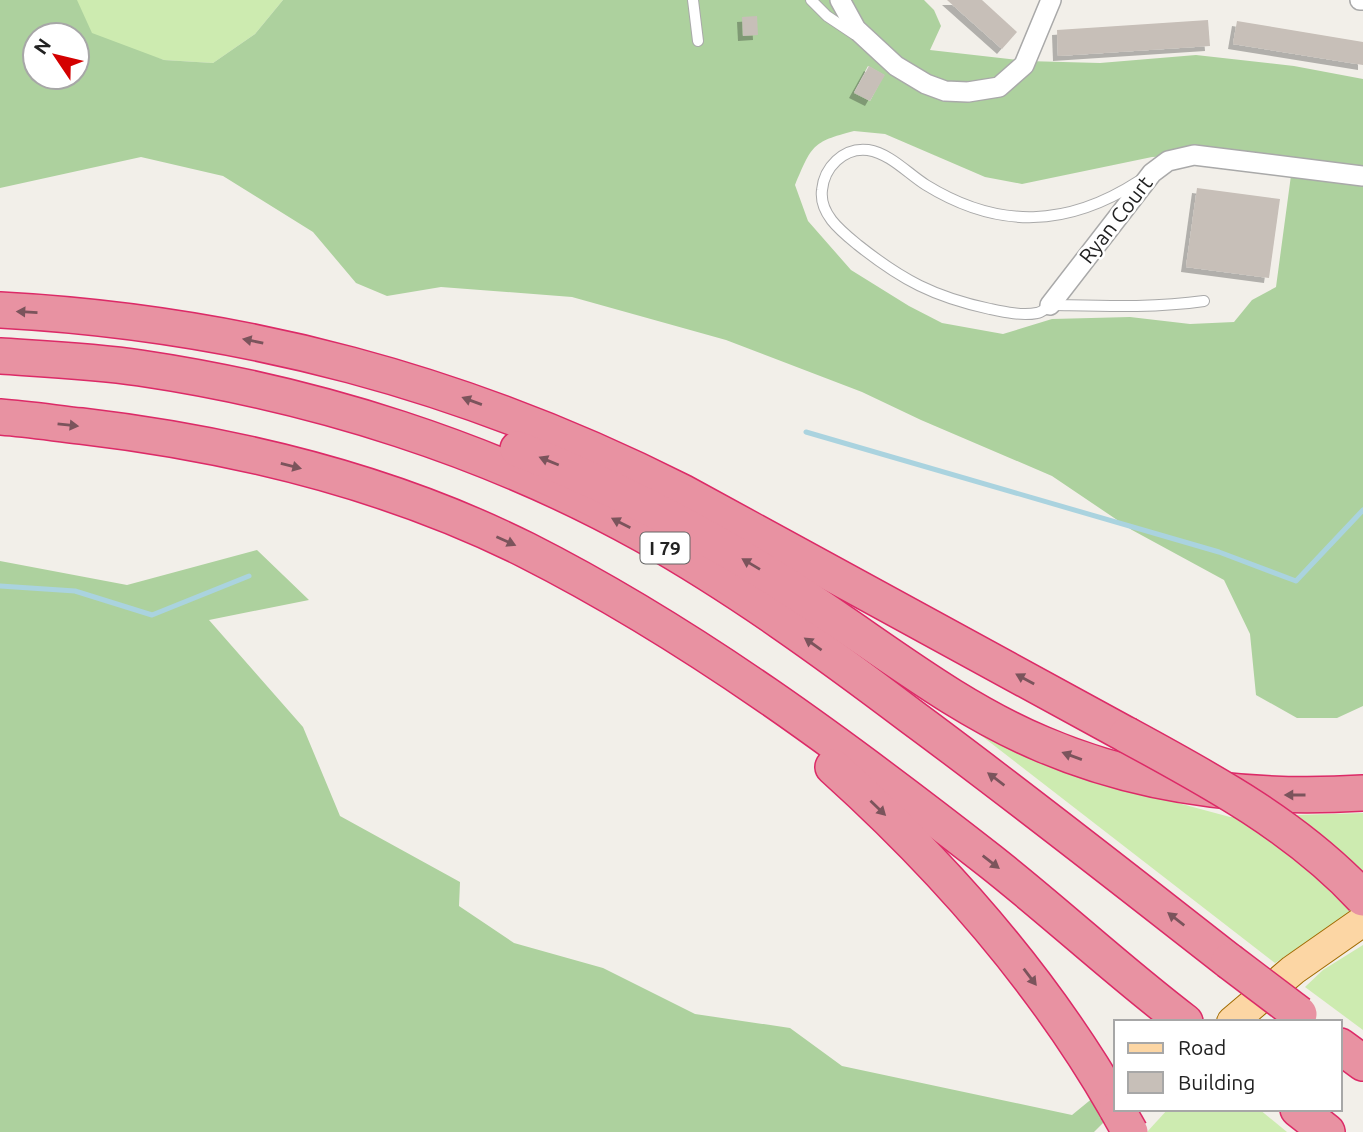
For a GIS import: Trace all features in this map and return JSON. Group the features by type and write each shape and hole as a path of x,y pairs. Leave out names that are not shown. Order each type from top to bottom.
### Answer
{"highway":[{"path":"0,310 106,318 290,348 408,380 511,415 622,462 682,492 1202,776 1269,818 1329,865 1363,898"},
{"name":"I 79","path":"0,356 139,368 285,396 346,412 487,460 644,535 735,590 842,664 1304,1018"},
{"path":"139,368 276,379 357,396 454,425 551,462 657,511 728,550 991,720 1042,744 1100,765 1165,782 1244,794 1286,796 1363,793"},
{"path":"0,417 130,432 223,449 345,479 464,522 523,549 584,581 718,663 856,759 961,839 1176,1015"},
{"path":"718,663 875,805 959,890 1029,975 1113,1102"},
{"path":"1342,1047 1363,1063"},
{"path":"1118,1111 1130,1132"},
{"path":"1301,1111 1327,1132"}],"main road":[{"path":"1234,1020 1293,970 1363,921"},
{"path":"1118,1132 1137,1111"}],"street":[{"path":"840,0 856,29 896,66 926,84 945,91 968,92 999,87 1024,65 1051,0"},
{"name":"Ryan Court","path":"1051,305 1152,173 1168,161 1194,155 1363,176"}],"lane":[{"path":"693,0 698,41"},
{"path":"811,0 827,16 877,50"},
{"path":"1152,173 1114,197 1070,214 1043,218 1010,217 978,210 941,194 883,155 866,150 847,153 831,165 823,180 821,200 828,215 842,233 892,272 936,294 1005,312 1038,313 1051,305 1203,301"}],"green space":[{"path":"0,0 283,0 255,34 213,63 164,60 91,39 91,21 21,21"},
{"path":"0,0 77,0 87,21 21,21 21,91 91,91 91,31 164,60 213,63 255,34 283,0 924,0 934,10 941,26 930,50 1026,61 1100,63 1196,55 1294,66 1363,79 1363,706 1337,718 1297,718 1256,695 1250,634 1224,580 1132,530 1052,476 862,392 726,340 572,297 441,287 387,296 356,283 313,232 223,176 141,157 0,188","holes":["868,66 884,75 870,101 854,92","854,131 885,134 985,177 1022,184 1152,157 1194,155 1292,168 1276,287 1252,300 1234,322 1190,324 1130,317 1052,319 1003,334 942,323 851,270 808,221 795,185 805,162 821,143"]},
{"path":"257,550 309,600 209,620 303,727 340,816 460,882 459,906 514,943 603,968 695,1014 790,1028 842,1066 1072,1115 1114,1081 1115,1111 1094,1132 0,1132 0,561 127,585"},
{"path":"956,716 1074,775 1230,817 1363,813 1363,904 1275,963"},
{"path":"1363,945 1363,1030 1305,987 1323,970"},
{"path":"1166,1111 1261,1111 1287,1132 1147,1132"}],"building":[{"path":"947,0 982,0 1017,32 1002,49"},
{"path":"757,16 758,35 743,36 742,17"},
{"path":"1208,20 1210,46 1058,56 1057,30"},
{"path":"1237,21 1363,42 1363,65 1233,44"},
{"path":"869,66 885,75 870,101 854,93"},
{"path":"1197,188 1280,199 1269,278 1186,267"}],"waterway":[{"path":"806,432 1219,552 1296,581 1363,510"},
{"path":"0,586 75,591 152,615 249,576"}]}
